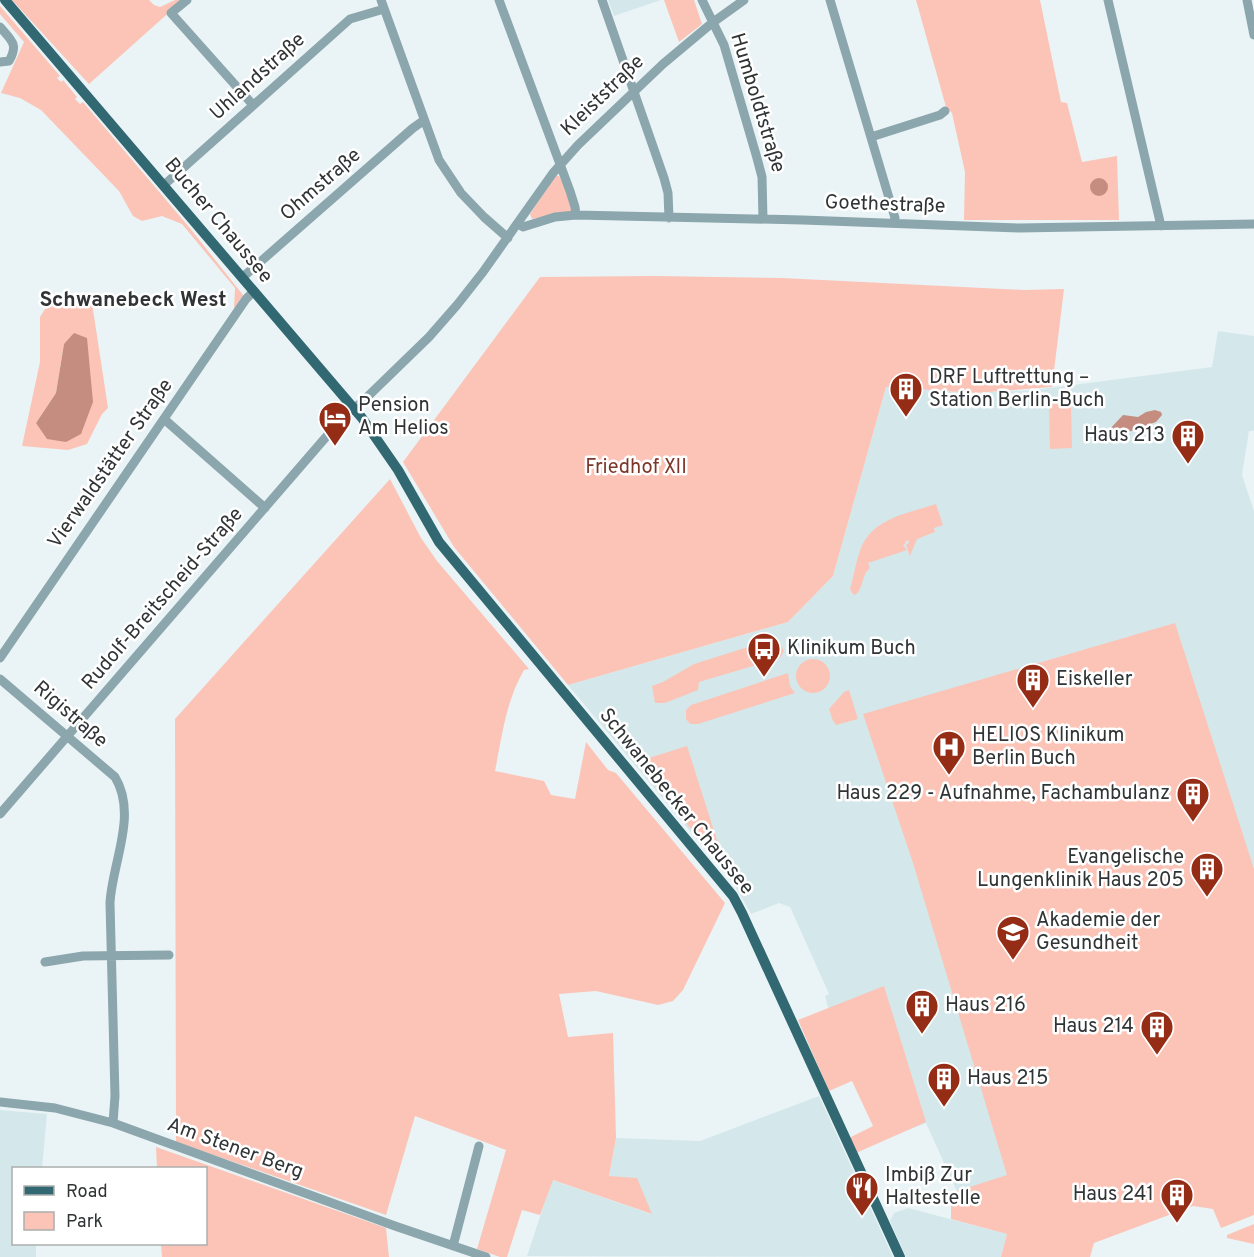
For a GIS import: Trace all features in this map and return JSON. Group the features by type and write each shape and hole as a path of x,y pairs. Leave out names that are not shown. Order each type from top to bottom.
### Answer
{"main road":[{"name":"Bucher Chaussee","path":"5,0 354,408 398,470"},
{"name":"Schwanebecker Chaussee","path":"398,470 439,542 737,902 900,1257"}],"street":[{"path":"187,0 171,13 253,105"},
{"path":"499,0 576,215"},
{"path":"602,0 664,178 668,193 669,218"},
{"name":"Humboldtstraße","path":"702,0 724,45 758,158 762,177 763,219"},
{"name":"Kleiststraße","path":"508,238 559,165 633,91 712,23 744,0"},
{"path":"830,0 896,218 895,223"},
{"path":"1108,0 1161,226"},
{"path":"1246,0 1254,35"},
{"name":"Uhlandstraße","path":"164,185 350,19 383,4"},
{"path":"383,4 423,121 439,160 461,194 508,238"},
{"path":"0,27 14,43 15,51 9,61 0,62"},
{"path":"871,137 940,115 945,111"},
{"name":"Ohmstraße","path":"243,278 423,121"},
{"name":"Goethestraße","path":"518,224 523,226 555,217 576,215 1019,228 1254,224"},
{"name":"Rudolf-Breitscheid-Straße","path":"0,814 345,415 429,337 468,292 508,238"},
{"name":"Vierwaldstätter Straße","path":"0,658 246,299 254,291"},
{"path":"164,419 265,508"},
{"name":"Rigistraße","path":"0,679 116,780 122,792 125,816 111,886 111,956"},
{"path":"45,962 67,958 169,955"},
{"path":"111,956 115,1096 113,1124"},
{"name":"Am Stener Berg","path":"0,1102 55,1108 113,1124 486,1257"},
{"path":"453,1246 479,1146"}],"shaded area":[{"path":"608,0 661,0 614,16"},
{"path":"1095,178 1103,178 1108,183 1106,194 1095,196 1090,191 1090,183"},
{"name":"HELIOS Klinikum Berlin Buch","path":"1218,331 1254,336 1254,431 1249,431 1242,475 1254,511 1254,1105 959,1196 926,1123 888,1138 828,1007 825,996 829,994 790,907 779,903 751,914 735,886 720,867 568,685 788,622 833,576 886,387 975,393 1034,390 1212,367"},
{"path":"74,333 87,338 93,402 81,434 66,442 47,439 36,423 56,393 64,344"},
{"path":"1155,410 1161,412 1162,415 1156,422 1112,438 1108,437 1109,430 1123,415 1138,417"},
{"path":"819,1096 893,1257 527,1256 552,1180 651,1214 609,1176 616,1138 700,1141"},
{"path":"0,1110 47,1114 42,1167 12,1167 12,1245 36,1245 36,1257 0,1257"},
{"path":"908,1208 1007,1234 1001,1257 906,1257 890,1221 894,1213"}],"green space":[{"path":"12,0 149,0 160,7 175,0 183,0 89,84"},
{"path":"664,0 694,0 702,24 679,42"},
{"path":"916,0 1040,0 1061,102 1067,103 1082,162 1117,156 1119,220 964,220 965,172 952,113 946,107"},
{"path":"0,6 60,76 57,78 61,82 63,80 80,104 83,102 189,227 243,295 234,309 235,288 182,224 162,216 142,221 133,216 119,191 41,110 20,98 1,93 24,42 0,14"},
{"path":"556,176 559,176 564,184 574,213 532,219 530,214"},
{"name":"Friedhof XII","path":"540,277 782,278 1024,290 1064,289 1052,387 975,393 886,387 833,576 788,622 568,685 454,547 403,462"},
{"path":"92,303 108,408 102,414 87,444 68,450 22,446 40,362 40,317 45,309 52,306","holes":["64,344 66,442 36,423 56,393"]},
{"path":"1049,404 1071,404 1072,448 1050,449"},
{"path":"390,479 421,538 437,561 529,669 524,670 513,694 505,719 495,771 544,781 551,795 575,799 586,742 608,770 616,773 725,903 683,990 673,1001 658,1005 596,991 559,994 568,1037 613,1033 616,1138 609,1176 637,1178 652,1214 553,1180 540,1215 522,1210 507,1257 500,1257 477,1249 506,1150 415,1116 386,1215 176,1142 175,719"},
{"path":"936,504 943,525 934,528 935,532 917,539 910,556 906,545 909,543 908,540 903,545 907,550 868,563 870,568 865,574 860,589 855,595 852,593 850,589 859,553 874,530 893,518"},
{"path":"1175,623 1254,869 1254,1215 1221,1228 1213,1209 1193,1206 1094,1243 1090,1257 1001,1257 1007,1234 951,1219 951,1193 1007,1175 913,863 863,714"},
{"path":"777,638 784,651 780,658 699,682 698,690 665,703 655,703 652,686 694,664"},
{"path":"813,659 825,664 830,676 825,688 813,693 801,688 796,676 801,664"},
{"path":"788,673 790,686 795,693 698,724 690,724 686,719 686,710 691,705"},
{"path":"849,690 858,719 836,725 829,709 844,692"},
{"path":"687,746 722,856 716,859 642,770 649,758"},
{"path":"884,986 926,1122 856,1153 849,1138 873,1126 852,1081 829,1091 798,1020"},
{"path":"156,1147 386,1228 389,1257 162,1257 161,1245 207,1245 207,1167 157,1167"},
{"path":"1254,1224 1254,1244 1227,1238 1227,1235"}],"place":[{"name":"DRF Luftrettung – Station Berlin-Buch","path":"906,418"},
{"name":"Pension Am Helios","path":"335,447"},
{"name":"Haus 213","path":"1188,465"},
{"name":"Klinikum Buch","path":"764,678"},
{"name":"Eiskeller","path":"1033,709"},
{"name":"HELIOS Klinikum Berlin Buch","path":"949,776"},
{"name":"Haus 229 - Aufnahme, Fachambulanz","path":"1193,823"},
{"name":"Evangelische Lungenklinik Haus 205","path":"1207,898"},
{"name":"Akademie der Gesundheit","path":"1013,961"},
{"name":"Haus 216","path":"922,1035"},
{"name":"Haus 214","path":"1157,1056"},
{"name":"Haus 215","path":"944,1108"},
{"name":"Imbiß Zur Haltestelle","path":"862,1217"},
{"name":"Haus 241","path":"1177,1224"}],"district":[{"name":"Schwanebeck West","path":"133,300"}]}
